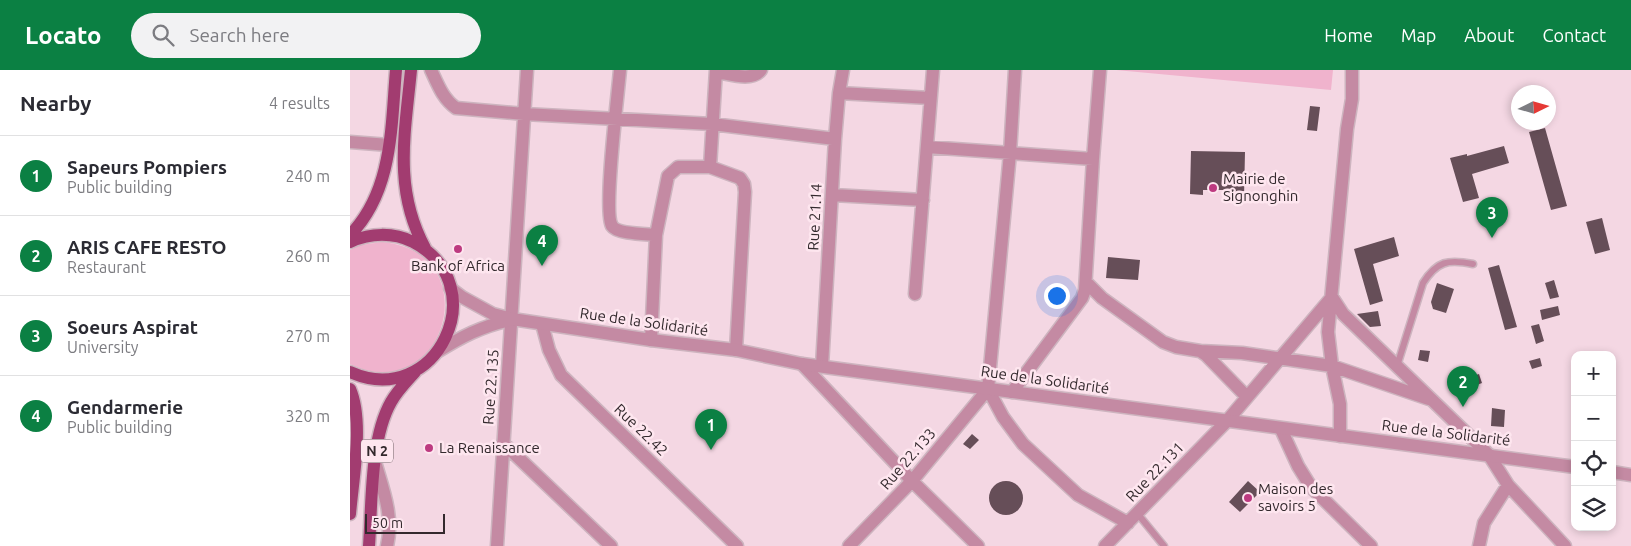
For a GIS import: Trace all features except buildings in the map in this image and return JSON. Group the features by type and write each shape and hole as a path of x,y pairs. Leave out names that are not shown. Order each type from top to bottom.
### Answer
{"main road":[{"path":"350,235 358,227 369,210 386,169 396,70"},
{"name":"N 2","path":"369,546 375,462 384,418 399,389 437,352 445,340 453,310 450,288 443,271 426,251 415,230 404,180 404,148 411,70"},
{"name":"N 2","path":"350,242 374,235 392,236 410,241 426,251"},
{"name":"N 2","path":"350,372 372,379 388,379 404,376 418,369"},
{"name":"N 2","path":"350,389 356,403 358,419 350,514"}],"street":[{"path":"431,70 440,90 449,103 456,108 524,114 712,124 835,139"},
{"name":"Rue 22.135","path":"498,546 527,70"},
{"path":"620,70 610,170 609,217 612,226 617,230 656,235"},
{"path":"710,167 716,71 752,77 761,70"},
{"name":"Rue 21.14","path":"822,366 835,139 843,70"},
{"path":"915,294 933,70"},
{"path":"1016,70 988,389 1003,417 1023,444 1078,495 1128,523"},
{"path":"1012,392 1082,298 1087,283 1093,159 1100,70"},
{"path":"1340,436 1340,404 1332,366 1328,332 1347,129 1352,99 1352,70"},
{"path":"839,93 930,98"},
{"path":"350,142 389,145"},
{"path":"927,147 1093,159"},
{"path":"650,340 656,235 668,176 678,167 710,167 740,178 746,192 736,350"},
{"path":"833,195 923,200"},
{"path":"1087,283 1102,298 1163,342 1176,347 1200,351 1242,353 1332,366 1431,400"},
{"name":"Rue de la Solidarité","path":"450,288 493,314 542,324 650,340 736,350 802,364 1571,466"},
{"path":"1332,297 1343,314 1488,455 1508,485 1565,546"},
{"name":"Rue 22.131","path":"1105,546 1227,421 1332,297"},
{"name":"Rue de la Solidarité","path":"437,352 466,334 494,323 512,319"},
{"name":"Rue 22.42","path":"542,324 549,350 561,375 737,546"},
{"path":"1200,351 1219,367 1248,397"},
{"path":"802,364 912,481 978,546"},
{"name":"Rue 22.133","path":"849,546 912,481 988,389"},
{"path":"350,434 358,419"},
{"path":"1281,429 1298,466 1311,487 1371,546"},
{"path":"504,443 611,546"},
{"path":"375,462 389,512 390,528 387,546"},
{"path":"1616,472 1631,474"},
{"path":"1479,546 1484,524 1508,485"}],"lane":[{"path":"1397,366 1423,283 1430,272 1441,263 1455,261 1473,264"},
{"path":"1138,513 1164,546"}],"shaded area":[{"path":"1116,70 1333,70 1331,90"},
{"path":"382,242 416,252 436,272 444,297 442,324 430,348 410,366 383,372 350,364 350,250 361,245"}],"place":[{"name":"Mairie de Signonghin","path":"1213,188"},
{"name":"Soeurs Aspirat","path":"1492,238"},
{"name":"Bank of Africa","path":"458,249"},
{"name":"Gendarmerie","path":"542,266"},
{"name":"ARIS CAFE RESTO","path":"1463,407"},
{"name":"La Renaissance","path":"429,448"},
{"name":"Sapeurs Pompiers","path":"711,450"},
{"name":"Maison des savoirs 5","path":"1248,498"}]}
